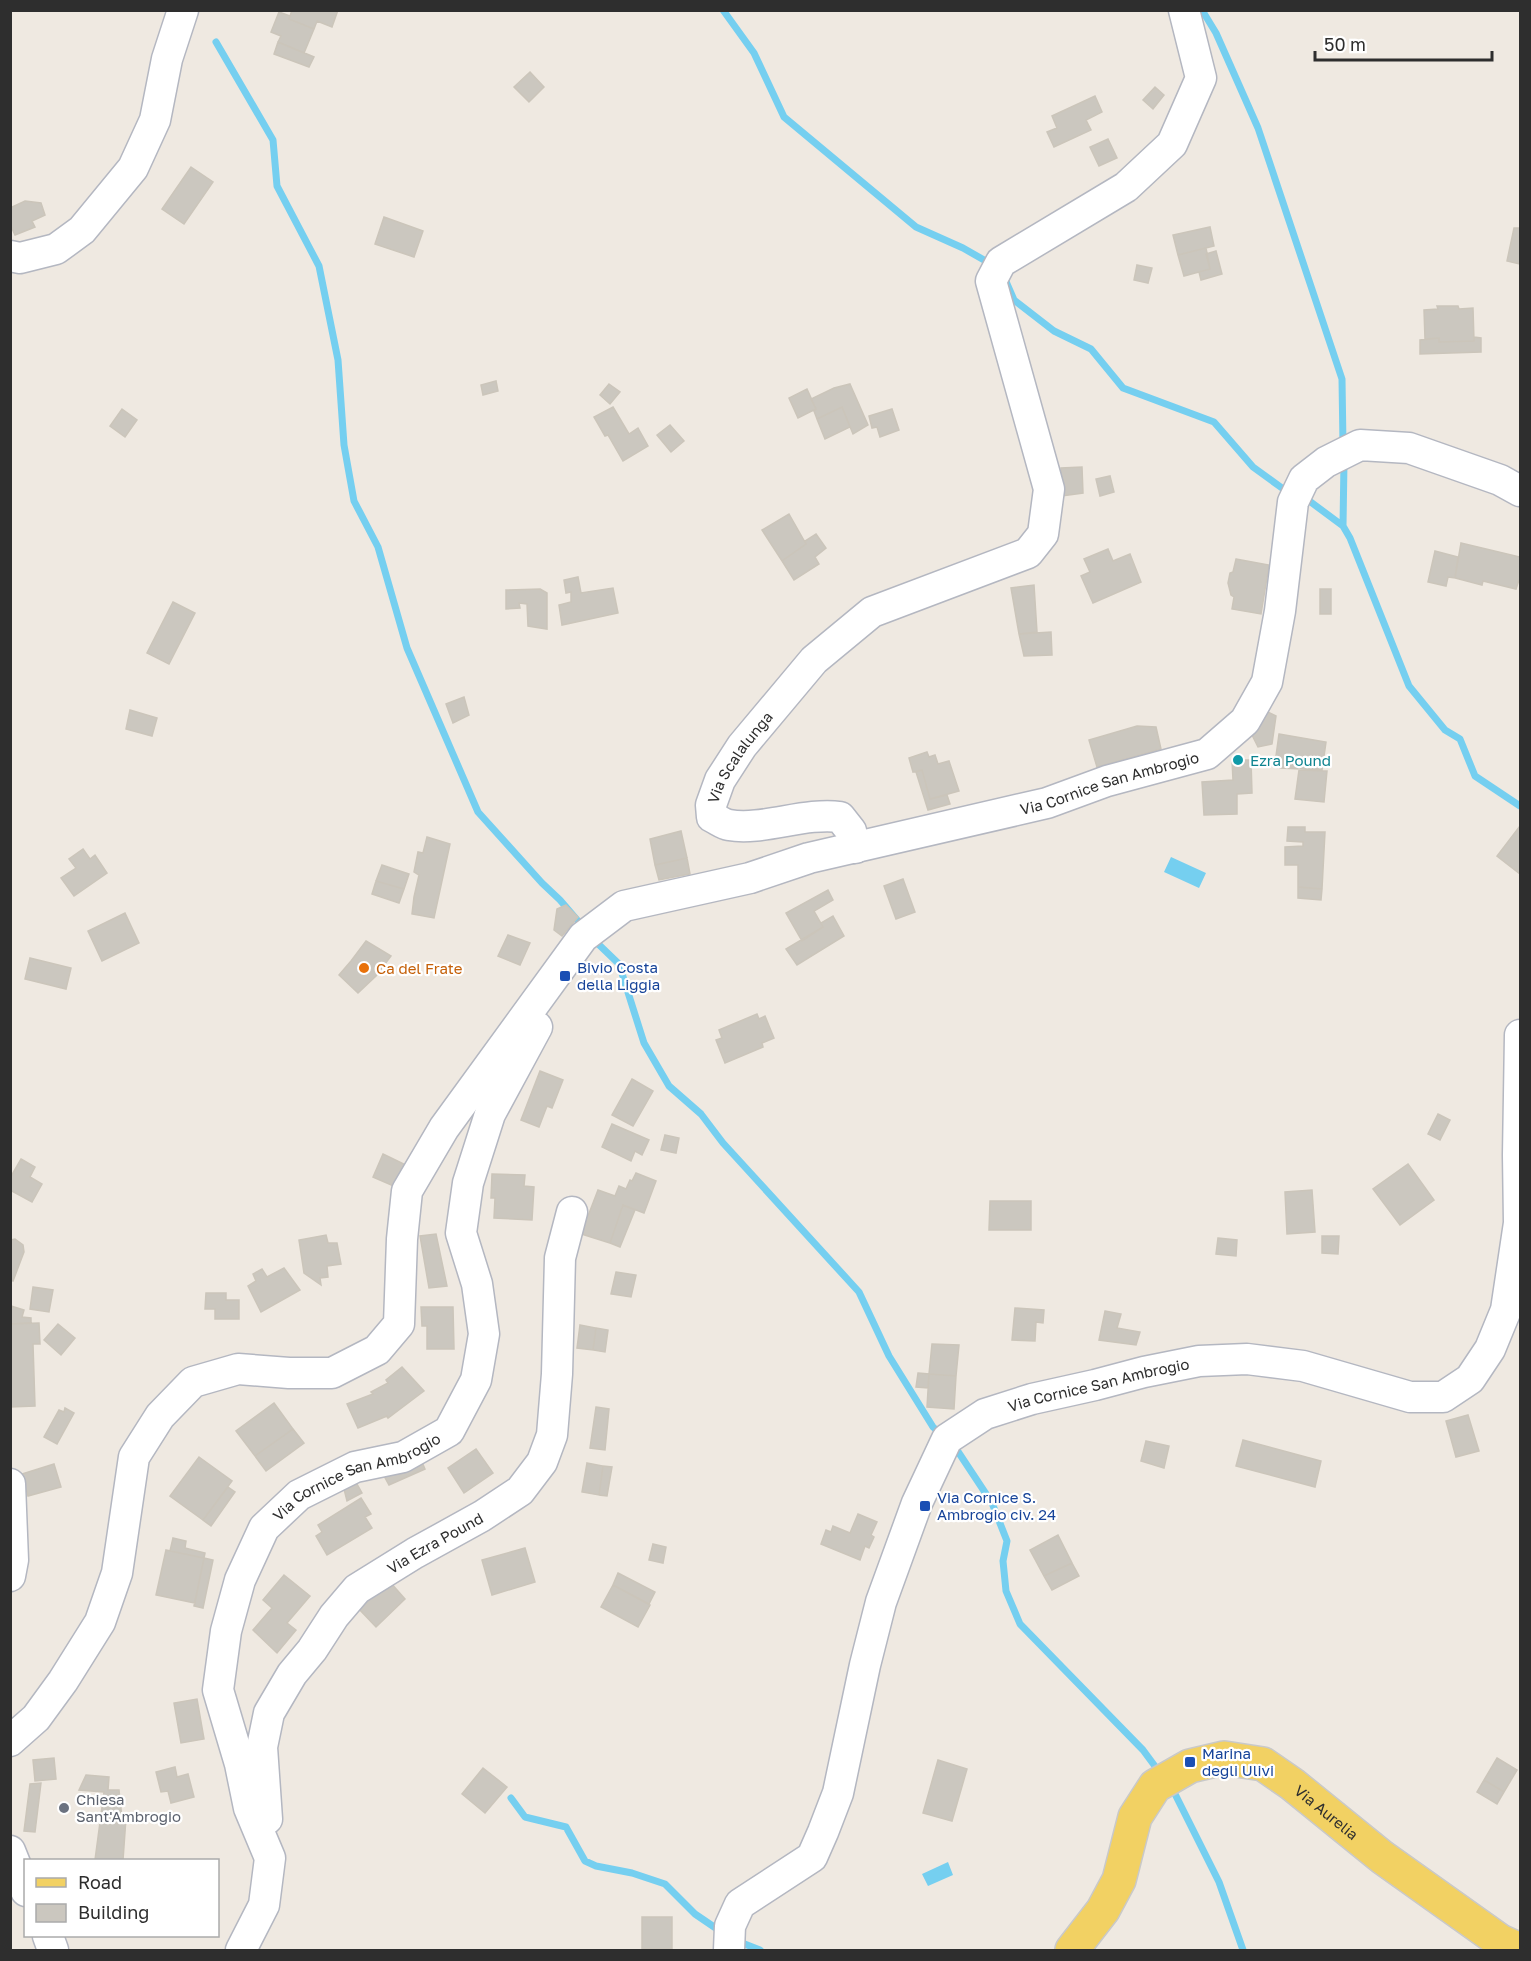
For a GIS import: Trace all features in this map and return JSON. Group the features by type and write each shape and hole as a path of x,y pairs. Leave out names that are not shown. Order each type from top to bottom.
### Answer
{"main road":[{"name":"Via Aurelia","path":"1072,1950 1102,1910 1119,1880 1135,1817 1155,1786 1190,1766 1224,1758 1263,1764 1292,1784 1383,1857 1500,1941 1520,1950"}],"street":[{"path":"10,256 20,258 56,249 82,230 133,168 155,120 167,59 183,10"},
{"name":"Via Scalalunga","path":"855,848 851,831 840,817 825,815 778,822 727,825 712,817 711,805 720,780 742,746 814,660 872,612 1028,553 1043,534 1049,489 996,271 1125,187 1172,144 1201,78 1184,10"},
{"name":"Via Cornice San Ambrogio","path":"10,1741 36,1718 63,1681 100,1622 117,1573 134,1457 160,1416 193,1382 238,1369 289,1373 332,1373 376,1350 399,1324 402,1239 407,1191 444,1128 583,937 624,906 750,878 809,858 1047,803 1107,781 1207,754 1245,721 1267,682 1280,611 1293,502 1304,479 1326,462 1360,445 1409,448 1500,480 1521,491"},
{"name":"Via Cornice San Ambrogio","path":"270,1858 249,1808 240,1764 218,1690 226,1631 240,1580 264,1528 299,1494 355,1467 403,1456 449,1431 476,1380 484,1334 477,1284 461,1233 468,1183 490,1114 536,1031 554,976"},
{"name":"Via Cornice San Ambrogio","path":"729,1950 730,1926 740,1904 812,1857 823,1832 838,1793 881,1602 917,1503 947,1440 985,1414 1032,1399 1199,1361 1247,1359 1303,1366 1410,1397 1443,1396 1470,1379 1490,1349 1506,1310 1519,1223 1521,1035"},
{"name":"Via Ezra Pound","path":"270,1858 262,1747 269,1713 292,1674 312,1650 334,1616 357,1589 415,1553 482,1516 520,1491 542,1462 552,1435 557,1374 560,1258 572,1212"},
{"path":"10,1484 13,1560 10,1576"},
{"path":"11,1853 24,1886"},
{"path":"241,1950 264,1905 270,1858"}],"water":[{"path":"1171,857 1206,873 1199,888 1164,872"},
{"path":"948,1862 953,1875 928,1886 922,1874"}],"building":[{"path":"292,10 338,10 332,27 317,21 314,29 289,19"},
{"path":"279,12 290,16 289,19 314,29 304,53 278,42 281,36 271,32"},
{"path":"278,42 314,57 309,67 274,54"},
{"path":"530,72 544,87 529,102 514,87"},
{"path":"1155,87 1164,95 1153,109 1143,100"},
{"path":"1095,96 1102,112 1086,120 1091,130 1054,147 1047,132 1057,128 1052,116"},
{"path":"1108,139 1117,158 1099,166 1090,147"},
{"path":"191,167 213,182 184,224 162,209"},
{"path":"25,201 41,203 45,215 32,221 35,227 15,235 10,224 10,208"},
{"path":"384,217 423,231 414,257 375,244"},
{"path":"1210,227 1214,246 1178,255 1173,235"},
{"path":"1514,228 1520,228 1520,264 1507,261"},
{"path":"1206,248 1210,269 1184,276 1178,255"},
{"path":"1216,251 1222,274 1201,280 1199,272 1210,269 1206,254"},
{"path":"1137,265 1152,268 1148,283 1134,280"},
{"path":"1437,306 1473,308 1474,341 1439,342 1439,338 1425,339 1424,310 1438,309"},
{"path":"1474,337 1481,338 1481,352 1420,354 1420,340 1439,338 1439,342 1474,341"},
{"path":"496,381 498,391 483,395 481,385"},
{"path":"609,384 620,392 610,404 600,395"},
{"path":"850,384 868,425 853,434 842,407 817,419 814,411 816,409 811,399 834,388"},
{"path":"807,389 816,409 798,418 789,398"},
{"path":"613,407 629,434 638,428 648,446 623,461 594,417"},
{"path":"842,407 850,427 825,439 817,419"},
{"path":"122,409 137,420 125,437 110,426"},
{"path":"892,409 899,430 880,437 877,427 872,428 869,416"},
{"path":"670,425 684,441 671,452 657,435"},
{"path":"1082,467 1083,493 1062,496 1061,468"},
{"path":"1110,476 1114,492 1100,496 1096,479"},
{"path":"789,514 806,544 782,561 762,530"},
{"path":"816,534 826,548 815,557 819,564 794,580 782,561"},
{"path":"1461,543 1520,557 1520,580 1516,589 1483,581 1482,585 1455,578"},
{"path":"1108,549 1113,561 1130,554 1141,582 1093,603 1081,576 1090,572 1084,559"},
{"path":"1435,551 1458,557 1455,578 1448,577 1446,586 1428,582"},
{"path":"1236,559 1269,565 1261,614 1232,609 1234,597 1231,595 1228,583"},
{"path":"578,577 581,593 613,588 618,613 562,625 559,605 571,602 571,592 566,593 564,580"},
{"path":"1034,585 1037,632 1019,634 1011,588"},
{"path":"540,589 547,593 547,629 528,626 527,604 519,603 520,608 506,609 506,590"},
{"path":"1320,589 1331,589 1331,614 1320,614"},
{"path":"173,602 195,613 169,664 147,653"},
{"path":"1051,632 1052,655 1024,656 1019,634"},
{"path":"464,697 469,715 453,723 446,704"},
{"path":"1260,708 1276,716 1272,744 1258,747 1250,731"},
{"path":"130,710 157,718 152,736 126,729"},
{"path":"1137,726 1156,727 1161,749 1097,767 1089,740"},
{"path":"1279,734 1326,742 1322,770 1280,768 1281,757 1276,756"},
{"path":"927,752 929,757 935,755 938,764 949,761 959,791 930,799 922,770 913,772 909,758"},
{"path":"1232,760 1251,760 1252,793 1237,794 1237,814 1204,815 1202,782 1233,780"},
{"path":"922,770 930,799 947,795 950,804 928,810 916,772"},
{"path":"1299,770 1327,771 1324,802 1295,799"},
{"path":"1520,826 1520,874 1497,856"},
{"path":"1288,827 1305,827 1305,832 1325,832 1322,889 1298,887 1298,865 1285,865 1285,847 1303,846 1303,842 1287,841"},
{"path":"681,831 687,858 655,865 650,839"},
{"path":"427,837 450,844 434,918 412,914 419,875 414,872 418,852 423,853"},
{"path":"83,849 90,859 95,855 107,873 74,896 61,878 76,868 69,859"},
{"path":"687,858 690,874 659,880 655,865"},
{"path":"382,865 409,874 404,889 376,881"},
{"path":"903,879 915,912 896,919 884,886"},
{"path":"376,881 404,889 399,903 372,894"},
{"path":"1298,887 1322,889 1321,900 1298,898"},
{"path":"828,890 833,900 814,911 823,927 802,941 786,913"},
{"path":"566,905 578,917 562,936 554,930 557,909"},
{"path":"125,913 139,943 102,961 88,931"},
{"path":"833,916 844,936 797,965 786,949 823,927 821,923"},
{"path":"508,935 530,943 520,965 498,956"},
{"name":"Ca del Frate","path":"366,941 391,956 376,976 358,993 339,975"},
{"path":"30,958 71,968 66,989 25,979"},
{"path":"757,1014 759,1019 765,1016 774,1038 762,1043 763,1047 725,1063 716,1040 722,1038 719,1030"},
{"path":"540,1071 563,1080 552,1108 547,1106 539,1127 521,1120"},
{"path":"632,1079 653,1091 633,1126 612,1115"},
{"path":"1438,1114 1450,1120 1440,1140 1428,1134"},
{"path":"612,1124 649,1140 642,1155 635,1151 631,1161 602,1147"},
{"path":"665,1135 679,1138 676,1153 661,1150"},
{"path":"383,1154 406,1165 396,1187 373,1177"},
{"path":"21,1159 35,1167 30,1177 42,1184 32,1202 10,1190 10,1178"},
{"path":"1408,1164 1434,1200 1400,1225 1373,1189"},
{"path":"636,1173 656,1181 644,1213 623,1205 610,1243 575,1232 581,1215 588,1216 598,1190 615,1196 619,1186 626,1189"},
{"path":"492,1174 525,1175 524,1186 534,1187 532,1220 494,1218 495,1198 491,1198"},
{"path":"1312,1190 1315,1232 1287,1234 1285,1192"},
{"path":"990,1201 1031,1201 1031,1230 989,1230"},
{"path":"623,1205 635,1210 620,1247 610,1243"},
{"path":"436,1234 447,1286 429,1288 420,1236"},
{"path":"326,1235 328,1243 337,1243 341,1264 327,1266 328,1277 320,1278 321,1285 304,1273 299,1240"},
{"path":"1322,1236 1339,1236 1338,1254 1322,1253"},
{"path":"1218,1238 1237,1240 1236,1256 1216,1254"},
{"path":"15,1239 23,1245 24,1252 13,1281 10,1280 10,1240"},
{"path":"284,1268 300,1290 261,1312 248,1286 256,1281 253,1274 262,1269 267,1277"},
{"path":"616,1272 636,1275 631,1297 611,1294"},
{"path":"33,1287 53,1290 49,1312 30,1309"},
{"path":"206,1293 226,1293 226,1300 239,1300 239,1319 215,1319 215,1309 205,1309"},
{"path":"11,1306 24,1310 22,1317 31,1318 31,1323 10,1324"},
{"path":"421,1307 453,1307 454,1349 427,1349 427,1326 422,1326"},
{"path":"1015,1308 1044,1310 1043,1323 1036,1322 1035,1341 1012,1340"},
{"path":"1105,1311 1121,1314 1117,1328 1140,1332 1136,1345 1099,1340"},
{"path":"39,1323 40,1344 33,1344 35,1406 10,1407 10,1324"},
{"path":"58,1324 75,1338 61,1355 44,1340"},
{"path":"580,1325 596,1328 593,1350 577,1348"},
{"path":"596,1328 608,1330 605,1352 593,1350"},
{"path":"932,1344 959,1345 956,1376 929,1374"},
{"path":"402,1367 424,1391 388,1418 387,1416 358,1428 347,1404 373,1394 371,1392 388,1383 386,1380"},
{"path":"918,1373 929,1374 928,1388 916,1387"},
{"path":"929,1374 956,1376 954,1409 927,1407"},
{"path":"274,1403 293,1429 255,1456 236,1431"},
{"path":"596,1407 609,1409 605,1450 590,1448"},
{"path":"65,1408 74,1413 57,1444 44,1437 59,1410 64,1412"},
{"path":"1468,1415 1479,1451 1456,1457 1446,1421"},
{"path":"293,1429 304,1443 266,1471 255,1456"},
{"path":"1243,1440 1321,1461 1315,1487 1236,1466"},
{"path":"1146,1441 1169,1446 1164,1468 1141,1461"},
{"path":"476,1449 493,1473 464,1493 448,1468"},
{"path":"419,1455 425,1469 389,1485 382,1472"},
{"path":"199,1457 232,1481 203,1520 170,1496"},
{"path":"587,1463 603,1466 599,1495 582,1492"},
{"path":"54,1464 61,1487 28,1496 22,1474"},
{"path":"603,1466 612,1467 607,1496 599,1495"},
{"path":"357,1484 362,1493 347,1501 344,1489"},
{"path":"228,1487 235,1492 211,1526 203,1520"},
{"path":"361,1498 371,1514 365,1517 372,1528 327,1555 316,1536 322,1532 318,1525"},
{"path":"858,1514 877,1522 871,1535 874,1537 869,1548 865,1546 860,1560 821,1544 826,1530 831,1532 833,1526 850,1533"},
{"path":"1058,1535 1072,1563 1044,1576 1030,1550"},
{"path":"173,1538 186,1541 185,1548 205,1553 204,1558 170,1551"},
{"path":"653,1544 666,1547 663,1563 649,1560"},
{"path":"525,1548 535,1582 492,1595 482,1560"},
{"path":"166,1550 204,1558 195,1603 156,1595"},
{"path":"204,1558 213,1560 203,1608 194,1606"},
{"path":"1072,1563 1079,1576 1052,1590 1044,1576"},
{"path":"618,1573 655,1592 649,1604 613,1585"},
{"path":"284,1575 310,1596 287,1623 296,1630 277,1653 253,1630 272,1608 263,1600"},
{"path":"390,1582 405,1599 376,1627 355,1605"},
{"path":"613,1585 650,1605 638,1627 601,1607"},
{"path":"197,1699 204,1739 181,1743 174,1703"},
{"path":"54,1758 56,1779 35,1781 33,1760"},
{"path":"1497,1758 1517,1770 1504,1792 1484,1780"},
{"path":"938,1760 967,1769 952,1821 923,1813"},
{"path":"175,1767 177,1777 188,1774 194,1797 171,1803 168,1791 161,1792 156,1772"},
{"path":"483,1768 507,1787 485,1813 462,1794"},
{"path":"86,1775 109,1777 108,1790 119,1790 122,1818 126,1818 123,1859 95,1859 104,1792 79,1790"},
{"path":"1484,1780 1504,1792 1497,1804 1477,1792"},
{"path":"41,1783 35,1832 24,1831 30,1784"},
{"path":"642,1917 672,1917 672,1949 642,1949"}],"waterway":[{"path":"723,10 754,53 784,117 916,227 963,248 991,264"},
{"path":"1202,10 1216,33 1258,128 1342,379 1343,445"},
{"path":"216,42 273,140 277,186 319,266 338,360 344,445 354,501 378,547 407,648 478,812 584,928"},
{"path":"1004,277 1014,300 1054,331 1091,349 1123,388 1214,422 1253,467 1291,492"},
{"path":"1343,526 1344,462"},
{"path":"1304,497 1343,526 1350,538 1409,686 1445,730 1460,739 1475,776 1520,806"},
{"path":"593,939 619,964 644,1043 669,1086 701,1114 723,1143 859,1292 889,1356 933,1427 942,1435"},
{"path":"953,1444 992,1503 1007,1541 1003,1561 1006,1591 1020,1624 1143,1750 1160,1773"},
{"path":"1171,1786 1219,1882 1243,1950"},
{"path":"511,1798 525,1817 566,1827 585,1861 665,1884 695,1914 720,1931"},
{"path":"737,1941 760,1950"}],"place":[{"name":"Ezra Pound","path":"1238,760"},
{"name":"Ca del Frate","path":"364,968"},
{"name":"Bivio Costa della Liggia","path":"565,976"},
{"name":"Via Cornice S. Ambrogio civ. 24","path":"925,1506"},
{"name":"Marina degli Ulivi","path":"1190,1762"},
{"name":"Chiesa Sant'Ambrogio","path":"64,1808"}]}
